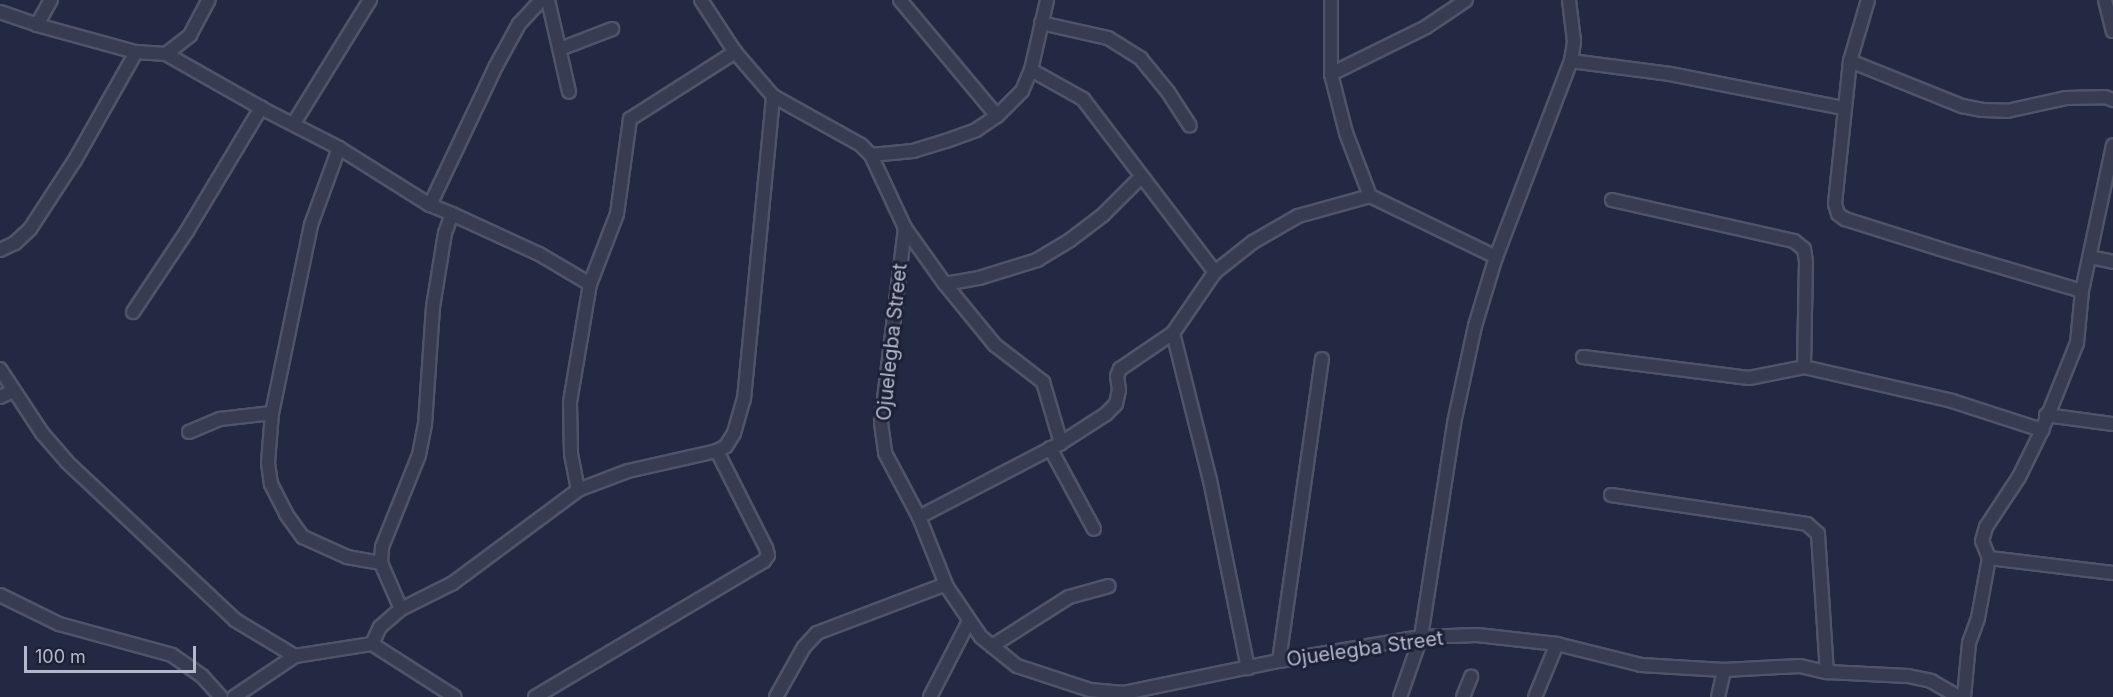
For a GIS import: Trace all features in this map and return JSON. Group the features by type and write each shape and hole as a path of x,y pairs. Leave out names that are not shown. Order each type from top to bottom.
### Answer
{"street":[{"path":"37,25 51,0"},
{"path":"166,54 190,35 209,0"},
{"path":"294,123 370,0"},
{"path":"430,205 500,58 519,24 542,0"},
{"path":"548,0 570,92"},
{"path":"701,0 735,52 773,96 861,146 871,155 905,228 945,284 995,345 1043,382 1048,389 1056,446 1094,529"},
{"path":"900,0 997,116"},
{"path":"871,155 913,151 946,141 976,130 997,116 1022,91 1031,70 1047,0"},
{"path":"1331,0 1331,74 1346,133 1370,196"},
{"path":"1331,74 1426,27 1466,0"},
{"path":"1400,697 1421,637 1454,423 1475,326 1496,257 1571,61 1574,41 1569,0"},
{"path":"1868,0 1850,61 1835,204 1838,214 1845,219 1940,249 2082,291"},
{"path":"2105,0 2113,31"},
{"path":"0,12 37,25 136,52 166,54 261,108 339,148 430,205 539,254 590,284"},
{"path":"1041,22 1108,38 1141,59 1168,92 1190,126"},
{"path":"560,49 612,29"},
{"path":"0,250 15,243 30,229 75,160 136,52"},
{"path":"578,489 571,454 570,402 590,284 617,214 630,119 735,52"},
{"path":"1571,61 1670,74 1844,108"},
{"path":"1850,61 1962,106 1983,110 2007,111 2066,98 2104,97 2113,100"},
{"path":"1031,70 1083,99 1140,178 1215,272"},
{"path":"372,644 380,627 401,609 453,583 578,489 628,471 717,452 726,446 734,433 744,399 773,96"},
{"path":"133,312 188,231 261,108"},
{"path":"1964,697 1969,643 1978,618 1989,558 1982,541 1986,527 2019,477 2042,430 2046,415 2077,343 2082,291 2113,145"},
{"path":"339,148 311,225 272,413 268,463 272,484 286,514 303,537 347,557 381,563"},
{"path":"945,284 979,278 1037,260 1070,240 1102,215 1140,178"},
{"path":"919,517 1056,446 1095,423 1116,404 1119,390 1117,376 1120,369 1173,333 1215,272 1253,242 1298,216 1370,196 1496,257"},
{"path":"1612,200 1794,241 1804,249 1806,262 1804,367"},
{"path":"401,609 381,563 382,547 419,455 425,424 434,307 445,233 452,214"},
{"name":"Ojuelegba Street","path":"905,228 886,402 881,423 885,453 919,517 947,587 981,637 1017,666 1046,678 1090,690 1124,693 1280,661 1421,637 1477,635 1557,644 1641,665 1724,670 1800,666 1827,672 1908,676 1931,681 1959,697"},
{"path":"2090,257 2113,262"},
{"path":"1173,333 1210,480 1248,668"},
{"path":"1583,357 1749,378 1804,367 1952,401 2042,430"},
{"path":"1280,661 1322,358"},
{"path":"0,369 42,433 67,462 235,620 295,656"},
{"path":"0,398 13,391"},
{"path":"189,432 220,419 272,413"},
{"path":"2046,415 2113,424"},
{"path":"535,697 764,561 768,555 766,548 717,452"},
{"path":"1611,495 1807,524 1818,534 1827,672"},
{"path":"1989,558 2113,573"},
{"path":"776,697 804,647 817,633 940,586 947,587"},
{"path":"992,646 1069,597 1109,586"},
{"path":"0,595 59,624 172,655 202,676 221,697"},
{"path":"930,697 969,621"},
{"path":"234,697 295,656 372,644 455,697"},
{"path":"1535,697 1557,644"},
{"path":"1718,697 1724,670"},
{"path":"1463,697 1471,677"}]}
